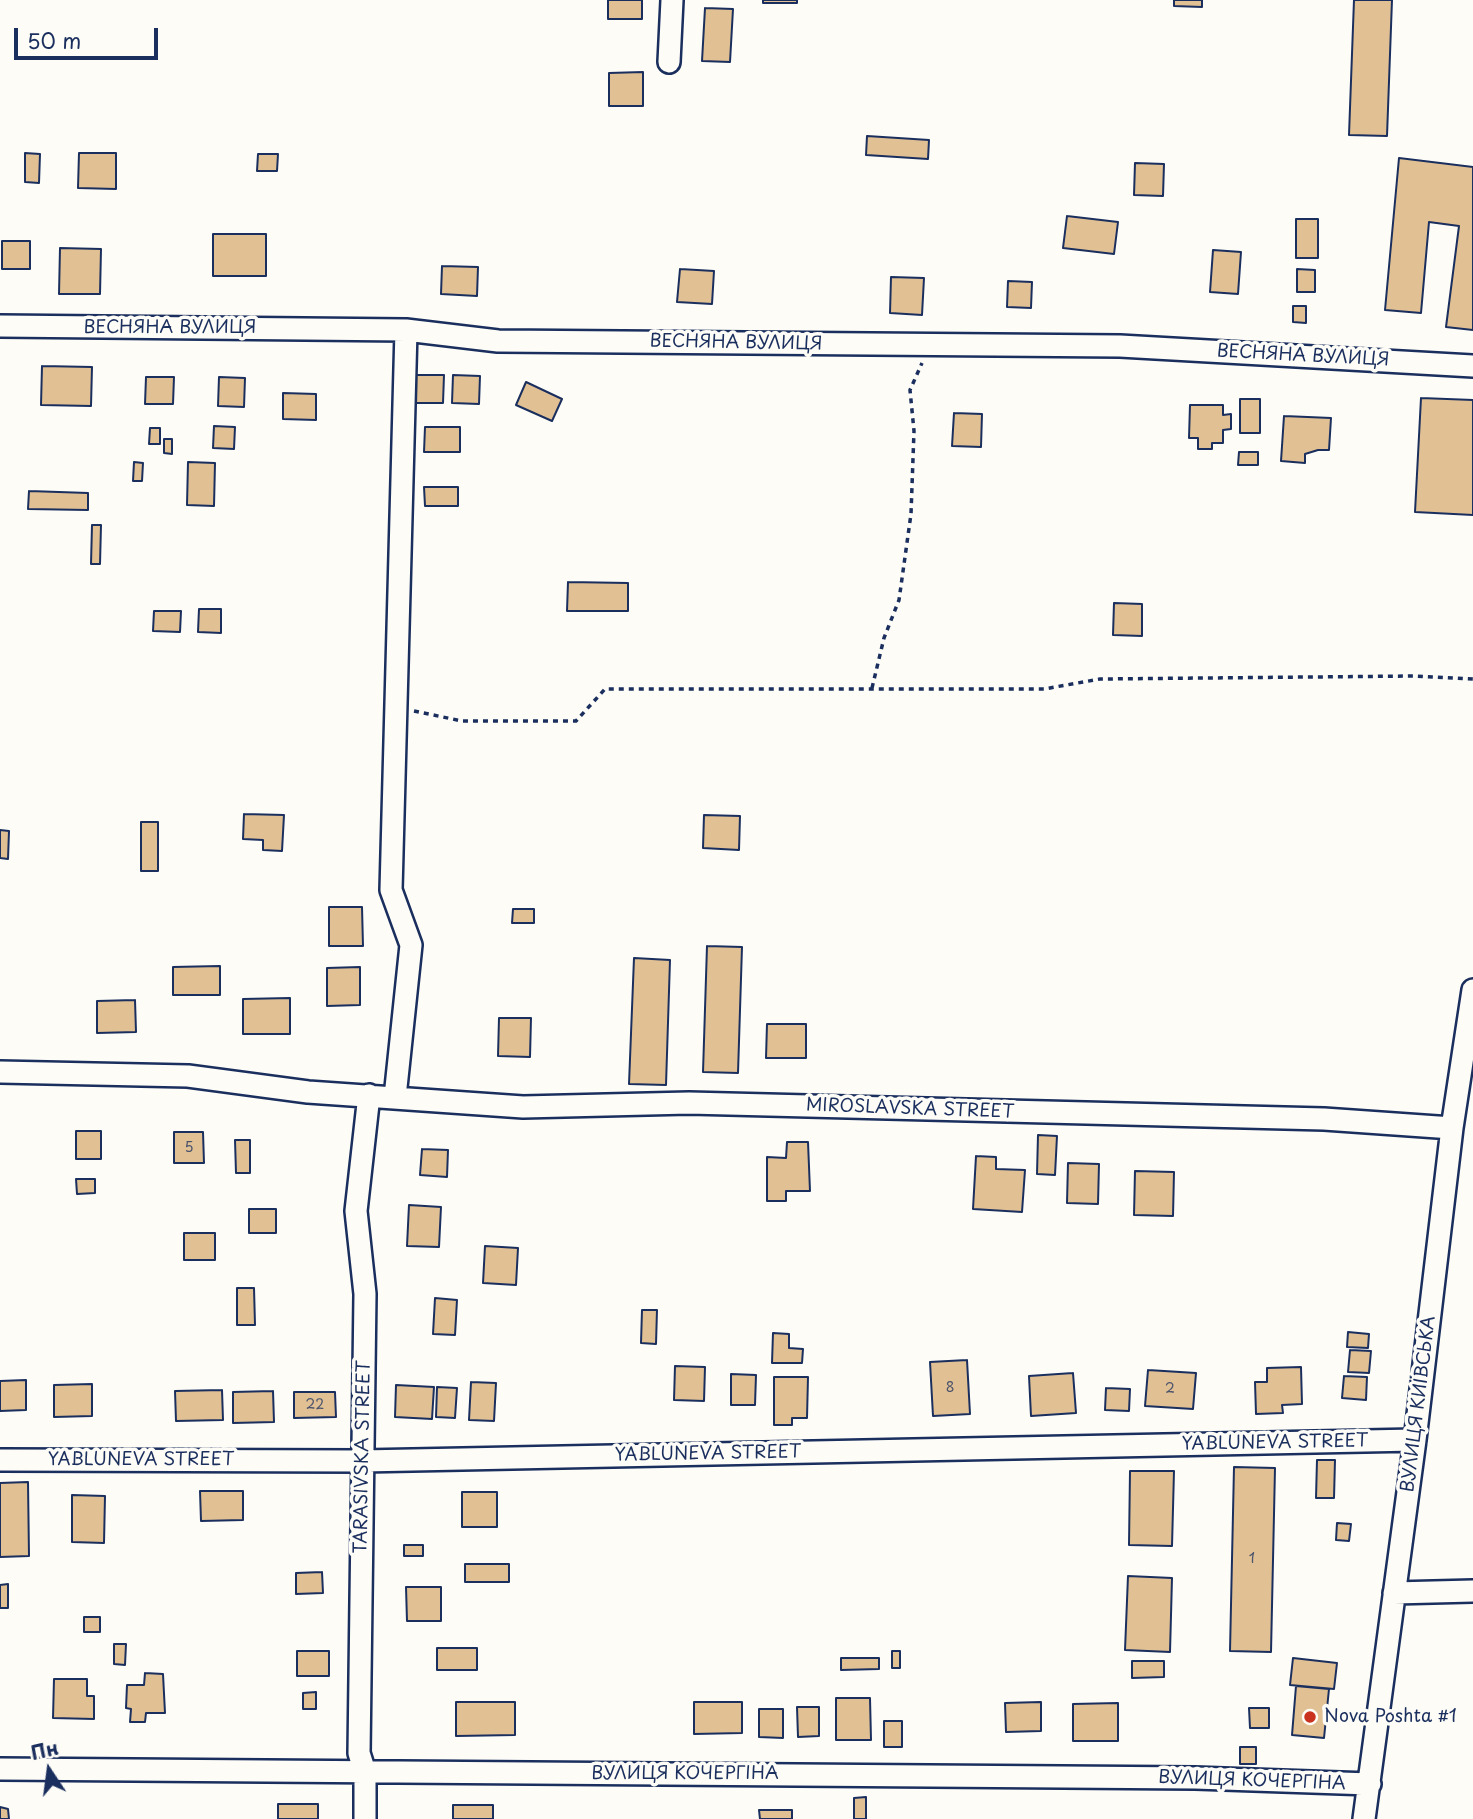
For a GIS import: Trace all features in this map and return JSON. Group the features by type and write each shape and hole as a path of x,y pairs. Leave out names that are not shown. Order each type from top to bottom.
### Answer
{"street":[{"path":"669,62 672,0"},
{"name":"ВЕСНЯНА ВУЛИЦЯ","path":"0,327 406,330 498,341 1120,346 1473,366"},
{"path":"395,1097 411,945 391,890 406,330"},
{"name":"ВУЛИЦЯ КИЇВСЬКА","path":"1364,1819 1415,1440 1452,1128 1473,990"},
{"name":"MIROSLAVSKA STREET","path":"0,1072 188,1076 309,1092 523,1107 689,1103 1324,1119 1452,1128"},
{"name":"TARASIVSKA STREET","path":"365,1819 365,1772 359,1753 365,1294 356,1211 369,1096"},
{"name":"YABLUNEVA STREET","path":"0,1460 362,1461 1415,1440"},
{"path":"1394,1593 1473,1591"},
{"name":"ВУЛИЦЯ КОЧЕРГІНА","path":"0,1769 1195,1778 1370,1784"}],"path":[{"path":"872,688 884,638 899,600 911,514 914,431 910,390 930,345"},
{"path":"394,707 462,722 576,721 605,689 1044,689 1100,679 1415,676 1473,679"}],"building":[{"path":"608,0 642,0 642,19 608,19"},
{"path":"763,0 797,0 797,3 763,3"},
{"path":"1174,0 1202,0 1202,7 1174,6"},
{"path":"1354,0 1392,0 1387,136 1349,135"},
{"path":"705,8 733,9 730,62 702,61"},
{"path":"643,72 643,106 609,106 609,73"},
{"path":"867,136 929,140 928,159 866,155"},
{"path":"25,153 40,154 39,183 25,182"},
{"path":"79,153 116,153 116,189 78,188"},
{"path":"258,154 278,154 277,171 257,171"},
{"path":"1399,158 1473,167 1473,330 1446,327 1459,226 1429,222 1421,313 1385,310"},
{"path":"1135,163 1164,164 1163,196 1134,195"},
{"path":"1067,216 1118,222 1114,254 1063,248"},
{"path":"1296,219 1318,219 1318,258 1296,258"},
{"path":"213,234 266,234 266,276 213,276"},
{"path":"2,241 30,241 30,269 2,269"},
{"path":"60,248 101,249 100,294 59,294"},
{"path":"1213,250 1241,252 1238,294 1210,292"},
{"path":"442,266 478,267 477,296 441,294"},
{"path":"680,269 714,271 712,304 677,302"},
{"path":"1297,269 1315,270 1315,292 1297,292"},
{"path":"891,277 924,278 922,315 890,313"},
{"path":"1008,281 1032,282 1031,308 1007,307"},
{"path":"1293,306 1306,306 1306,323 1293,322"},
{"path":"42,366 92,367 91,406 41,405"},
{"path":"416,375 444,375 443,403 415,403"},
{"path":"453,375 480,376 479,404 452,403"},
{"path":"146,377 174,377 173,404 145,404"},
{"path":"219,377 245,378 244,407 218,406"},
{"path":"526,382 562,399 552,421 516,405"},
{"path":"283,393 316,394 316,420 283,419"},
{"path":"1421,398 1473,400 1473,515 1415,512"},
{"path":"1240,399 1260,399 1260,433 1240,433"},
{"path":"1190,405 1223,405 1223,415 1231,414 1231,429 1223,430 1223,443 1212,443 1212,449 1198,449 1198,438 1189,438"},
{"path":"954,413 982,414 981,447 952,446"},
{"path":"1284,416 1331,418 1329,450 1305,454 1305,463 1281,461"},
{"path":"214,426 235,427 234,449 213,448"},
{"path":"425,427 460,427 460,452 424,452"},
{"path":"150,428 160,428 160,444 149,444"},
{"path":"164,439 172,439 172,454 164,453"},
{"path":"1239,452 1258,452 1258,465 1238,465"},
{"path":"134,462 143,463 142,481 133,481"},
{"path":"188,462 215,463 214,506 187,505"},
{"path":"424,487 458,487 458,506 425,506"},
{"path":"29,491 88,493 88,510 28,509"},
{"path":"92,525 101,525 100,564 91,564"},
{"path":"568,582 628,583 628,611 567,611"},
{"path":"1114,603 1142,604 1142,636 1113,635"},
{"path":"199,609 221,609 221,633 198,632"},
{"path":"154,611 181,611 180,632 153,631"},
{"path":"244,814 284,815 282,851 263,850 263,840 243,839"},
{"path":"704,815 740,816 739,850 703,848"},
{"path":"141,822 158,822 158,871 141,871"},
{"path":"0,830 9,831 8,859 0,858"},
{"path":"329,907 362,907 363,946 329,946"},
{"path":"513,909 534,909 534,923 512,923"},
{"path":"707,946 742,947 738,1073 703,1072"},
{"path":"634,958 670,960 666,1085 629,1084"},
{"path":"220,966 220,995 173,995 173,967"},
{"path":"360,967 360,1005 327,1006 327,968"},
{"path":"290,998 290,1034 243,1034 243,999"},
{"path":"135,1000 136,1032 97,1033 97,1001"},
{"path":"499,1018 531,1018 530,1057 498,1056"},
{"path":"767,1024 806,1024 806,1058 766,1058"},
{"path":"76,1131 101,1131 101,1159 76,1159"},
{"path":"174,1132 203,1132 204,1163 174,1163"},
{"path":"1038,1135 1057,1136 1055,1175 1037,1174"},
{"path":"235,1140 250,1140 250,1173 236,1173"},
{"path":"787,1142 808,1142 810,1191 786,1191 786,1201 767,1201 767,1157 786,1158"},
{"path":"422,1149 448,1150 447,1177 420,1175"},
{"path":"976,1156 996,1157 996,1169 1025,1170 1022,1212 973,1209"},
{"path":"1068,1163 1099,1164 1098,1204 1067,1203"},
{"path":"1135,1171 1174,1172 1173,1216 1134,1215"},
{"path":"76,1179 95,1179 95,1193 77,1194"},
{"path":"409,1205 441,1207 439,1247 407,1246"},
{"path":"249,1209 276,1209 276,1233 249,1233"},
{"path":"184,1233 215,1233 215,1260 184,1260"},
{"path":"485,1246 518,1248 516,1285 483,1283"},
{"path":"237,1288 254,1288 255,1325 237,1325"},
{"path":"435,1298 457,1300 455,1335 433,1334"},
{"path":"642,1310 657,1310 656,1344 641,1343"},
{"path":"1348,1332 1369,1334 1368,1348 1347,1347"},
{"path":"773,1333 789,1334 789,1348 803,1349 802,1363 772,1363"},
{"path":"1350,1350 1371,1351 1369,1373 1348,1372"},
{"path":"967,1360 970,1414 933,1416 930,1362"},
{"path":"675,1366 705,1367 704,1401 674,1400"},
{"path":"1301,1367 1302,1404 1282,1405 1283,1413 1256,1414 1255,1382 1267,1382 1267,1368"},
{"path":"1148,1370 1196,1373 1193,1409 1145,1406"},
{"path":"1073,1373 1076,1413 1031,1416 1029,1376"},
{"path":"731,1374 756,1375 755,1405 731,1405"},
{"path":"1344,1376 1367,1377 1366,1400 1342,1398"},
{"path":"774,1377 808,1377 807,1418 792,1418 792,1425 774,1425"},
{"path":"26,1380 26,1410 0,1411 0,1381"},
{"path":"471,1382 496,1383 494,1421 469,1420"},
{"path":"92,1384 92,1416 54,1417 54,1385"},
{"path":"396,1385 434,1387 432,1419 395,1417"},
{"path":"437,1387 457,1388 455,1418 436,1417"},
{"path":"1106,1388 1130,1389 1129,1411 1105,1410"},
{"path":"222,1390 223,1420 176,1421 175,1391"},
{"path":"273,1391 274,1422 233,1423 233,1392"},
{"path":"294,1392 335,1392 336,1417 294,1418"},
{"path":"1317,1460 1335,1460 1334,1498 1316,1498"},
{"path":"1234,1467 1275,1468 1271,1652 1230,1651"},
{"path":"1130,1471 1174,1471 1172,1546 1129,1545"},
{"path":"28,1482 29,1556 0,1557 0,1483"},
{"path":"200,1491 243,1491 243,1520 201,1521"},
{"path":"462,1492 497,1492 497,1527 462,1527"},
{"path":"72,1495 105,1496 104,1543 72,1542"},
{"path":"1337,1523 1351,1524 1349,1541 1336,1540"},
{"path":"404,1545 423,1545 423,1556 404,1556"},
{"path":"465,1564 509,1564 509,1582 465,1582"},
{"path":"322,1572 323,1593 296,1594 296,1573"},
{"path":"1128,1576 1172,1578 1170,1652 1125,1650"},
{"path":"8,1584 8,1608 0,1608 0,1585"},
{"path":"406,1587 441,1587 441,1621 407,1621"},
{"path":"84,1617 100,1617 100,1632 84,1632"},
{"path":"114,1644 126,1644 125,1665 114,1664"},
{"path":"437,1648 477,1648 477,1670 437,1670"},
{"path":"297,1651 329,1651 329,1676 297,1676"},
{"path":"892,1651 900,1651 900,1668 892,1668"},
{"path":"841,1658 879,1658 879,1669 841,1670"},
{"path":"1293,1658 1337,1663 1334,1689 1290,1685"},
{"path":"1132,1661 1164,1661 1164,1677 1132,1678"},
{"path":"145,1673 163,1674 165,1713 146,1713 145,1722 130,1722 131,1709 126,1708 127,1685 144,1685"},
{"path":"54,1679 87,1679 87,1696 94,1696 94,1719 53,1718"},
{"path":"1296,1686 1329,1689 1324,1738 1292,1735"},
{"path":"316,1692 316,1709 303,1709 303,1693"},
{"path":"836,1698 870,1698 871,1740 836,1740"},
{"path":"456,1702 515,1702 515,1735 456,1736"},
{"path":"694,1702 742,1702 742,1733 694,1734"},
{"path":"1041,1702 1041,1731 1006,1732 1005,1703"},
{"path":"1118,1703 1118,1741 1073,1741 1073,1704"},
{"path":"797,1707 819,1707 819,1736 798,1737"},
{"path":"1249,1708 1269,1708 1269,1728 1250,1728"},
{"path":"759,1709 783,1709 783,1738 759,1737"},
{"path":"884,1721 902,1721 902,1747 884,1747"},
{"path":"1240,1747 1256,1747 1256,1764 1240,1764"},
{"path":"866,1797 866,1819 854,1819 854,1798"},
{"path":"278,1804 318,1804 318,1819 278,1819"},
{"path":"453,1805 493,1805 493,1819 453,1819"},
{"path":"0,1807 8,1809 9,1819 0,1819"},
{"path":"759,1810 792,1810 792,1819 760,1819"}],"place":[{"name":"Nova Poshta #1","path":"1310,1717"}]}
